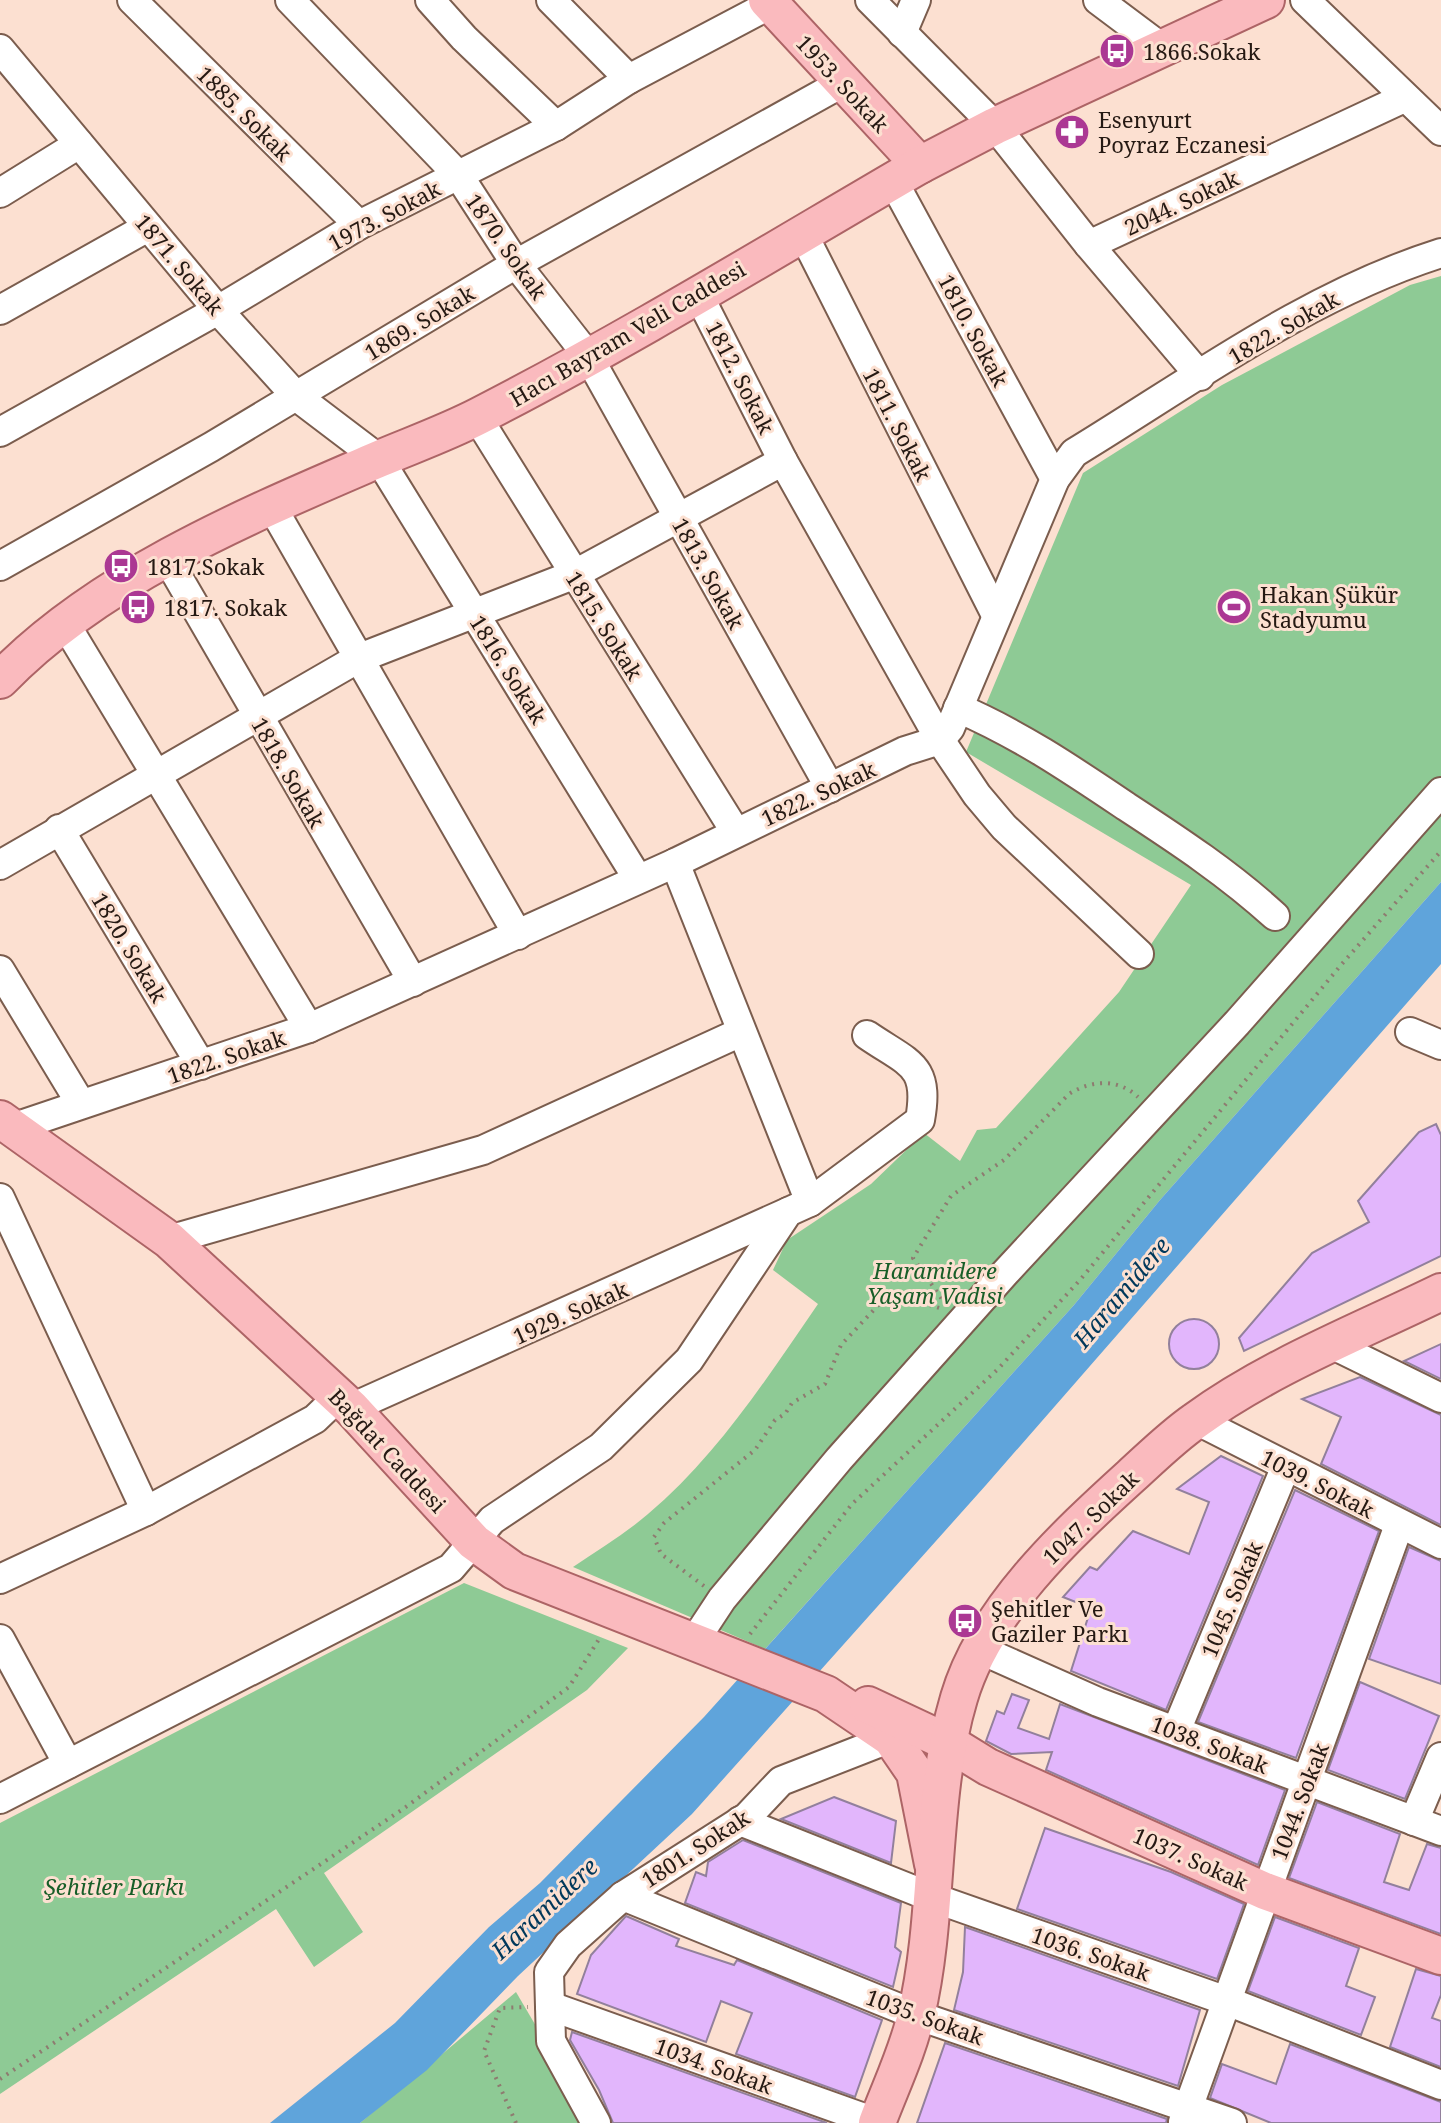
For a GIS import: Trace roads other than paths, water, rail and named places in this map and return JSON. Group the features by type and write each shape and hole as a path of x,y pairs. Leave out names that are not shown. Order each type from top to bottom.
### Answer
{"main road":[{"name":"Hacı Bayram Veli Caddesi","path":"3,669 106,594 168,560 272,507 477,417 995,126 1266,0"},
{"name":"1953. Sokak","path":"769,2 842,83 907,173"},
{"name":"Bağdat Caddesi","path":"8,1123 169,1240 345,1403 474,1542 527,1577 826,1694"},
{"name":"1047. Sokak","path":"878,2123 916,2015 949,1743 959,1696 981,1650 1015,1596 1082,1521 1196,1420 1254,1384 1441,1292"},
{"path":"826,1694 891,1738 915,1773 932,1881"},
{"name":"1037. Sokak","path":"826,1694 849,1697 949,1743 988,1767 1265,1891 1441,1956"}],"street":[{"name":"1885. Sokak","path":"132,0 359,225"},
{"name":"1870. Sokak","path":"290,0 459,176 516,264 588,356"},
{"path":"430,0 464,38 556,126"},
{"path":"551,0 629,79"},
{"path":"870,0 995,126 1089,245 1200,376"},
{"path":"902,33 916,0"},
{"path":"1098,0 1162,48"},
{"path":"1305,0 1441,131"},
{"name":"1973. Sokak","path":"0,432 218,310 359,225 556,126 629,79 769,2"},
{"name":"1871. Sokak","path":"0,49 218,310 296,396 379,459"},
{"name":"1869. Sokak","path":"0,566 296,396 516,264 842,83"},
{"name":"2044. Sokak","path":"1089,245 1404,98"},
{"path":"0,193 79,144"},
{"name":"1810. Sokak","path":"907,173 1055,479"},
{"path":"0,310 148,227"},
{"name":"1811. Sokak","path":"802,232 996,615"},
{"name":"1822. Sokak","path":"8,1123 81,1104 309,1028 675,863 735,831 905,751 940,740 950,728 1055,479 1074,453 1328,298 1386,270 1441,253"},
{"name":"1812. Sokak","path":"698,294 783,461 940,740 977,795 1004,827 1139,954"},
{"name":"1813. Sokak","path":"588,356 830,788"},
{"name":"1815. Sokak","path":"477,417 735,831"},
{"name":"1816. Sokak","path":"379,459 638,879"},
{"path":"0,865 357,659 573,575 783,461"},
{"path":"272,507 518,935"},
{"name":"1818. Sokak","path":"168,560 413,982"},
{"path":"64,622 309,1028"},
{"path":"958,708 1009,730 1088,780 1233,877 1275,916"},
{"path":"693,1643 722,1599 839,1459 1441,792"},
{"name":"1820. Sokak","path":"59,829 201,1065"},
{"path":"675,863 741,1032 799,1207"},
{"path":"0,970 81,1104"},
{"path":"169,1240 483,1150 741,1032"},
{"path":"1410,1032 1441,1045"},
{"path":"0,1799 437,1576 464,1556 492,1520 601,1447 689,1360 799,1207 920,1120 925,1089 915,1068 867,1035"},
{"path":"0,1198 146,1511"},
{"name":"1929. Sokak","path":"0,1579 146,1511 345,1403 546,1324 799,1207"},
{"path":"1333,1345 1441,1398"},
{"name":"1039. Sokak","path":"1196,1420 1441,1544"},
{"name":"1045. Sokak","path":"1176,1731 1286,1466"},
{"name":"1044. Sokak","path":"1185,2115 1399,1525"},
{"path":"0,1639 68,1764"},
{"name":"1038. Sokak","path":"981,1650 1098,1702 1441,1831"},
{"name":"1801. Sokak","path":"596,2123 551,2041 549,1972 568,1945 623,1896 740,1821 781,1781 891,1738"},
{"path":"1414,1821 1441,1757"},
{"name":"1036. Sokak","path":"740,1821 932,1881 1441,2085"},
{"name":"1035. Sokak","path":"623,1896 916,2015 1185,2115 1232,2123"},
{"name":"1034. Sokak","path":"550,2006 878,2123"}],"water":[{"name":"Haramidere","path":"1441,882 1441,964 986,1485 692,1814 518,1976 427,2070 360,2123 270,2123 395,2023 489,1927 540,1883 704,1717 1074,1305 1160,1200"}],"place":[{"name":"1866.Sokak","path":"1117,51"},
{"name":"Esenyurt Poyraz Eczanesi","path":"1072,132"},
{"name":"1817.Sokak","path":"121,566"},
{"name":"1817. Sokak","path":"138,607"},
{"name":"Hakan Şükür Stadyumu","path":"1234,607"},
{"name":"Şehitler Ve Gaziler Parkı","path":"965,1621"}],"park label":[{"name":"Haramidere Yaşam Vadisi","path":"935,1282"},
{"name":"Şehitler Parkı","path":"114,1886"}]}
